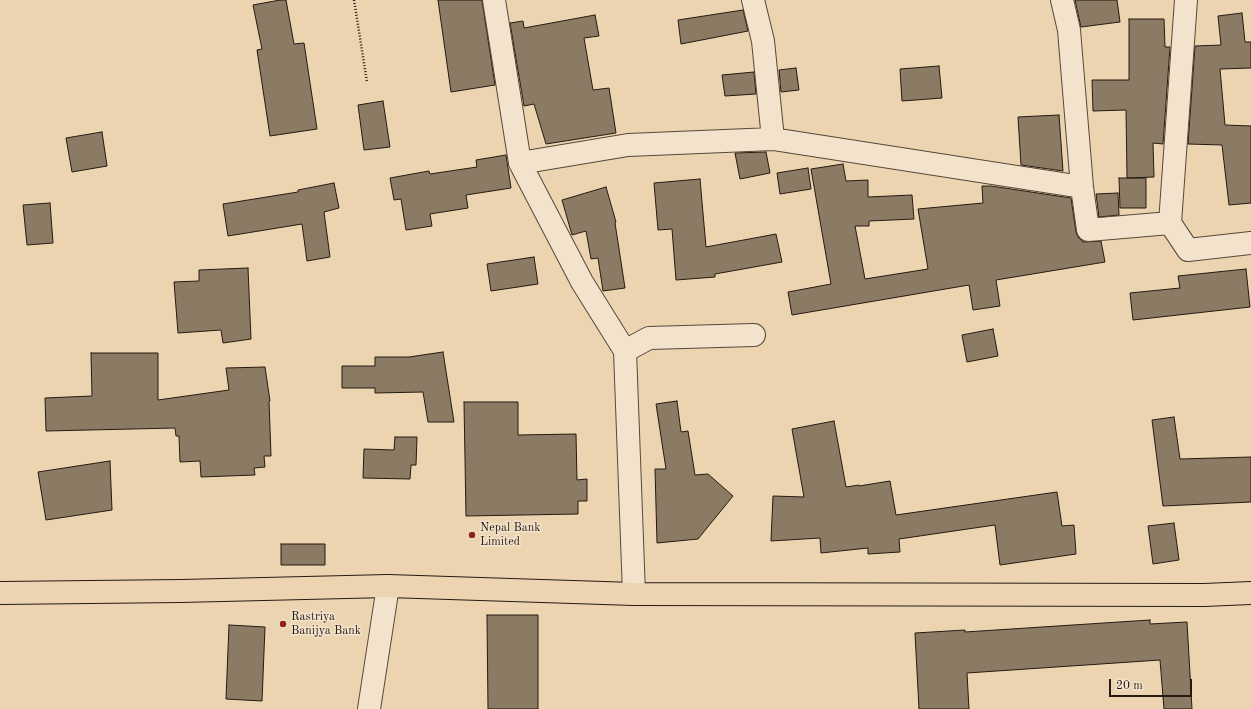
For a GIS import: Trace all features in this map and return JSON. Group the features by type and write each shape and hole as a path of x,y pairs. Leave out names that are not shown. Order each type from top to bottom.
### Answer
{"main road":[{"path":"0,593 181,591 388,586 634,594 1204,595 1251,593"}],"street":[{"path":"494,0 520,163 582,282 625,351 634,594"},
{"path":"753,0 763,41 773,139"},
{"path":"1062,0 1069,30 1082,187 1088,230 1170,223"},
{"path":"1186,0 1170,223 1188,250 1251,243"},
{"path":"520,163 628,146 773,139 1082,187"},
{"path":"625,351 649,338 754,335"},
{"path":"369,709 388,586"}],"path":[{"path":"354,0 367,82"}],"building":[{"path":"286,0 294,44 304,43 317,129 270,136 257,50 262,49 253,5"},
{"path":"438,0 482,0 495,85 451,92"},
{"path":"1075,0 1117,0 1120,22 1081,27"},
{"path":"743,10 748,31 681,44 678,20"},
{"path":"1242,13 1245,42 1251,42 1251,68 1220,69 1225,125 1251,126 1251,203 1229,205 1222,145 1188,144 1195,46 1221,45 1218,16"},
{"path":"595,15 599,36 584,38 593,90 609,88 616,133 546,144 534,104 524,106 510,23 523,21 524,28"},
{"path":"1129,19 1164,19 1165,47 1170,47 1163,144 1153,143 1154,177 1127,178 1126,110 1093,111 1092,80 1129,80"},
{"path":"939,66 942,98 902,101 900,69"},
{"path":"796,68 799,90 781,92 779,70"},
{"path":"754,72 756,94 725,96 722,75"},
{"path":"383,101 390,147 364,150 358,105"},
{"path":"1059,115 1063,171 1021,165 1018,117"},
{"path":"102,132 107,166 72,172 66,138"},
{"path":"766,152 770,173 740,179 735,153"},
{"path":"506,155 511,188 466,195 468,208 430,214 432,226 406,230 401,199 394,200 390,178 429,171 430,174 477,167 476,160"},
{"path":"843,164 846,181 868,180 868,197 912,195 914,219 869,221 869,226 855,226 865,279 928,269 918,209 983,203 982,186 991,186 1071,198 1078,237 1083,242 1101,241 1105,262 996,280 1000,306 973,310 969,285 792,315 788,292 831,284 811,169"},
{"path":"808,168 811,189 780,194 777,173"},
{"path":"1119,178 1146,178 1146,208 1120,208"},
{"path":"700,179 706,247 776,234 782,262 715,274 715,277 676,280 672,229 658,230 654,183"},
{"path":"334,183 339,208 324,212 330,257 307,261 302,224 228,236 223,204 298,192 298,190"},
{"path":"606,187 616,222 625,288 603,291 598,258 591,259 586,231 572,235 562,200"},
{"path":"1118,193 1119,215 1099,217 1096,194"},
{"path":"50,203 53,243 27,245 23,205"},
{"path":"534,257 538,284 491,291 487,264"},
{"path":"248,268 251,339 223,343 221,330 178,333 174,282 199,281 199,270"},
{"path":"1246,269 1250,307 1133,320 1130,293 1180,288 1178,276"},
{"path":"993,329 998,356 967,362 962,335"},
{"path":"443,352 454,422 428,422 423,392 375,393 375,388 342,388 342,366 375,366 375,357 409,357"},
{"path":"91,353 158,353 158,400 229,390 226,368 265,367 270,401 271,456 264,456 265,467 254,468 255,475 201,477 200,461 180,462 179,436 176,436 175,428 46,431 45,398 92,396"},
{"path":"677,401 681,432 688,431 695,475 708,474 733,496 698,539 657,543 655,469 666,469 656,404"},
{"path":"464,402 518,402 518,435 576,434 577,480 587,479 587,501 578,501 578,514 466,516"},
{"path":"1174,417 1180,459 1251,457 1251,502 1163,506 1152,420"},
{"path":"834,421 846,487 890,481 896,515 1057,492 1062,526 1074,525 1076,554 1000,565 995,525 899,539 900,552 868,554 868,548 821,553 820,538 771,541 773,496 804,497 792,429"},
{"path":"395,437 417,437 416,465 411,465 410,479 363,478 364,449 394,450"},
{"path":"110,461 112,510 46,520 38,472"},
{"path":"1174,523 1179,560 1153,564 1148,526"},
{"path":"281,544 325,544 325,565 281,565"},
{"path":"487,615 538,615 538,709 488,709"},
{"path":"1150,620 1150,624 1187,622 1192,709 1164,709 1160,660 967,673 969,709 919,709 915,633 965,630 965,632"},
{"path":"229,625 265,627 262,701 226,699"}],"place":[{"name":"Nepal Bank Limited","path":"472,535"},
{"name":"Rastriya Banijya Bank","path":"283,624"}]}
